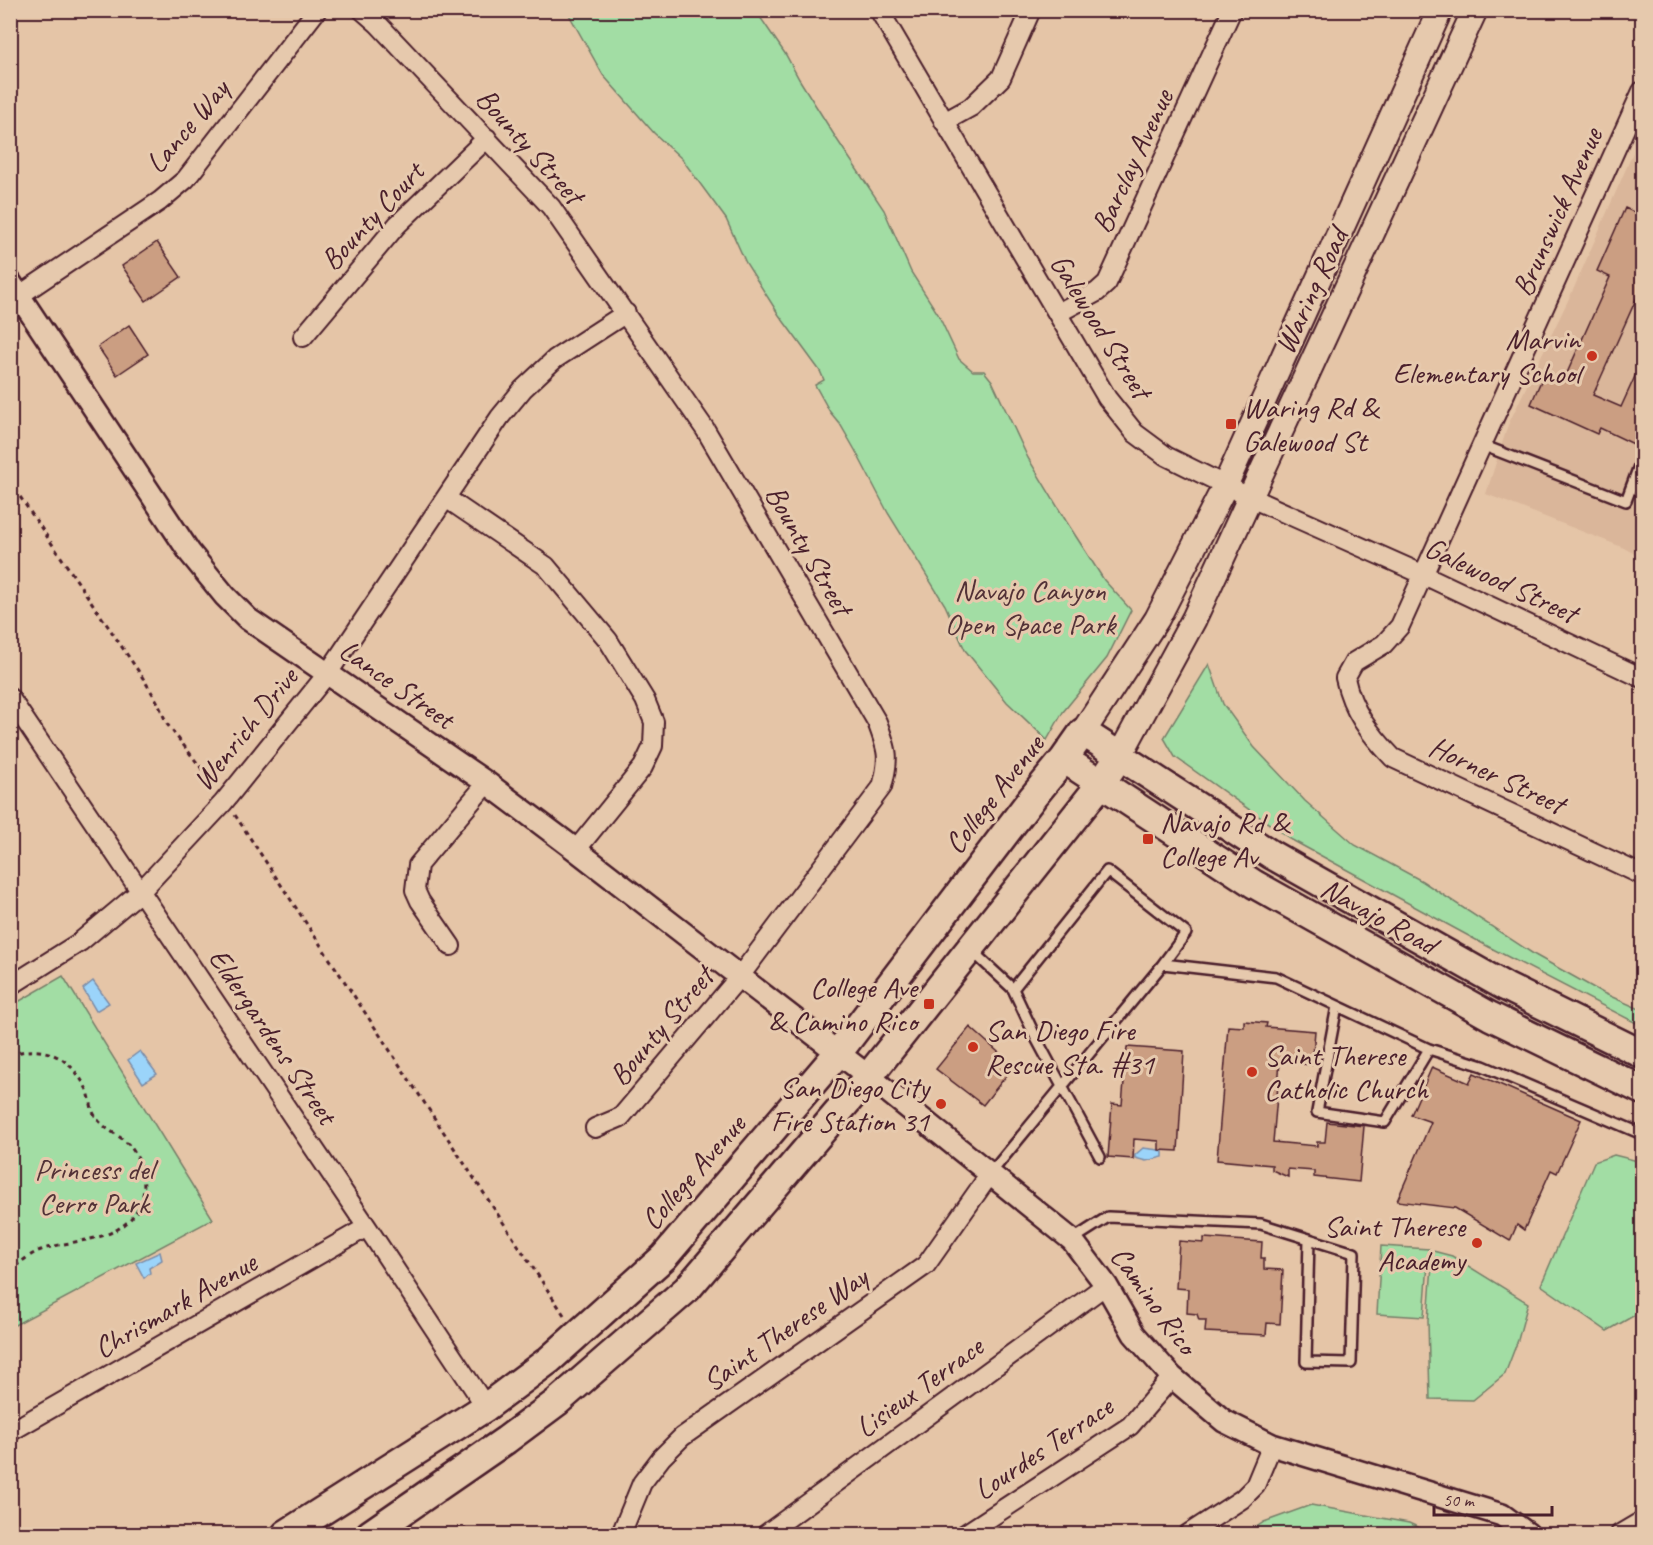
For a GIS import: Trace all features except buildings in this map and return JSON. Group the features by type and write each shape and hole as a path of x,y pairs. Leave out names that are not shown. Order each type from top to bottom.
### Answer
{"main road":[{"name":"Waring Road","path":"1083,732 1157,619 1225,486 1440,10"},
{"name":"Waring Road","path":"1119,756 1194,619 1475,10"},
{"name":"Navajo Road","path":"1083,732 1280,860 1506,987 1642,1054"},
{"name":"College Avenue","path":"286,1534 486,1407 549,1360 664,1257 838,1053 1083,732"},
{"path":"370,1534 557,1402 687,1289 869,1076 1100,785 1119,756"},
{"name":"Navajo Road","path":"1064,759 1100,785 1254,884 1490,1016 1642,1090"}],"street":[{"name":"Lance Way","path":"15,289 160,201 186,179 317,10"},
{"name":"Bounty Street","path":"362,10 378,24 551,207 705,429 877,722 887,749 888,763 882,787 740,976 621,1117 595,1128"},
{"name":"Galewood Street","path":"879,10 1107,398 1135,433 1166,456 1225,486 1422,574 1642,678"},
{"path":"944,122 971,106 1001,78 1031,10"},
{"name":"Barclay Avenue","path":"1058,313 1097,292 1107,283 1232,10"},
{"name":"Brunswick Avenue","path":"1350,700 1345,678 1354,662 1384,644 1400,626 1576,242 1642,91"},
{"name":"Bounty Court","path":"303,337 397,225 487,138"},
{"name":"Lance Street","path":"15,289 190,553 218,588 248,619 487,783 838,1053"},
{"name":"Wenrich Drive","path":"10,986 80,942 141,891 225,801 328,673 500,417 523,389 555,359 626,313"},
{"path":"446,498 546,566 608,640 645,700 654,722 653,746 644,767 576,850"},
{"name":"Eldergardens Street","path":"10,698 486,1407"},
{"name":"Horner Street","path":"1350,700 1376,741 1393,758 1642,875"},
{"path":"451,946 420,901 416,890 418,865 487,783"},
{"name":"Camino Rico","path":"838,1053 1072,1240 1106,1285 1134,1334 1172,1377 1224,1421 1272,1445 1502,1515 1528,1534"},
{"name":"Saint Therese Way","path":"621,1534 642,1483 661,1458 682,1437 926,1265 990,1174"},
{"name":"Chrismark Avenue","path":"10,1432 367,1227"},
{"name":"Lisieux Terrace","path":"766,1534 1106,1285"},
{"name":"Lourdes Terrace","path":"965,1534 1130,1426 1172,1377"},
{"path":"1188,1534 1242,1499 1255,1486 1272,1445"},
{"path":"1620,1534 1642,1521"}],"lane":[{"path":"1482,445 1626,501 1642,458"},
{"path":"990,1174 1186,933 1107,870 1012,989"},
{"path":"969,949 1012,989 1100,1157"},
{"path":"1163,964 1276,977 1429,1049 1483,1066 1642,1134"},
{"path":"1337,1006 1317,1112 1385,1122 1429,1049"},
{"path":"1072,1240 1108,1217 1261,1224 1354,1253 1351,1363 1306,1362 1309,1239"}],"path":[{"path":"10,482 141,675 157,701 167,724 225,801 577,1335"},
{"path":"10,1055 23,1051 41,1050 60,1058 76,1071 87,1090 94,1114 106,1130 128,1144 141,1165 144,1180 144,1200 122,1228 98,1239 75,1241 40,1250 10,1270"}],"shaded area":[{"name":"Marvin Elementary School","path":"1642,132 1642,558 1622,547 1486,494 1508,425 1574,288"}],"green space":[{"name":"Navajo Canyon Open Space Park","path":"567,11 756,11 786,55 836,138 884,210 911,272 938,314 959,359 973,371 984,371 992,381 1028,458 1066,521 1104,580 1131,610 1107,658 1063,712 1047,740 1007,702 965,650 945,605 888,513 855,450 815,385 824,380 820,371 779,315 746,263 726,219 682,159 654,133 603,75"},
{"path":"1209,664 1223,704 1254,747 1305,801 1355,845 1422,881 1535,955 1603,993 1642,1010 1642,1026 1489,947 1292,840 1175,757 1164,738"},
{"name":"Princess del Cerro Park","path":"63,976 213,1219 11,1327 11,1006"},
{"path":"1614,1155 1642,1162 1642,1311 1607,1331 1541,1285 1594,1162"},
{"path":"1381,1246 1429,1249 1424,1317 1377,1314"},
{"path":"1433,1251 1452,1256 1528,1303 1518,1340 1505,1374 1473,1400 1430,1399 1428,1321"},
{"path":"1311,1505 1409,1523 1433,1534 1246,1534 1264,1522"}],"water":[{"path":"93,981 109,1003 96,1011 83,989"},
{"path":"140,1051 157,1074 143,1083 128,1060"},
{"path":"1143,1148 1159,1150 1163,1152 1163,1157 1146,1161 1135,1158 1135,1155"},
{"path":"160,1252 162,1260 149,1268 150,1273 144,1278 136,1263"}],"place":[{"name":"Marvin Elementary School","path":"1592,356"},
{"name":"Waring Rd & Galewood St","path":"1231,424"},
{"name":"Navajo Rd & College Av","path":"1148,839"},
{"name":"College Ave & Camino Rico","path":"929,1004"},
{"name":"San Diego Fire Rescue Sta. #31","path":"973,1047"},
{"name":"Saint Therese Catholic Church","path":"1252,1072"},
{"name":"San Diego City Fire Station 31","path":"941,1104"},
{"name":"Saint Therese Academy","path":"1477,1243"}]}
